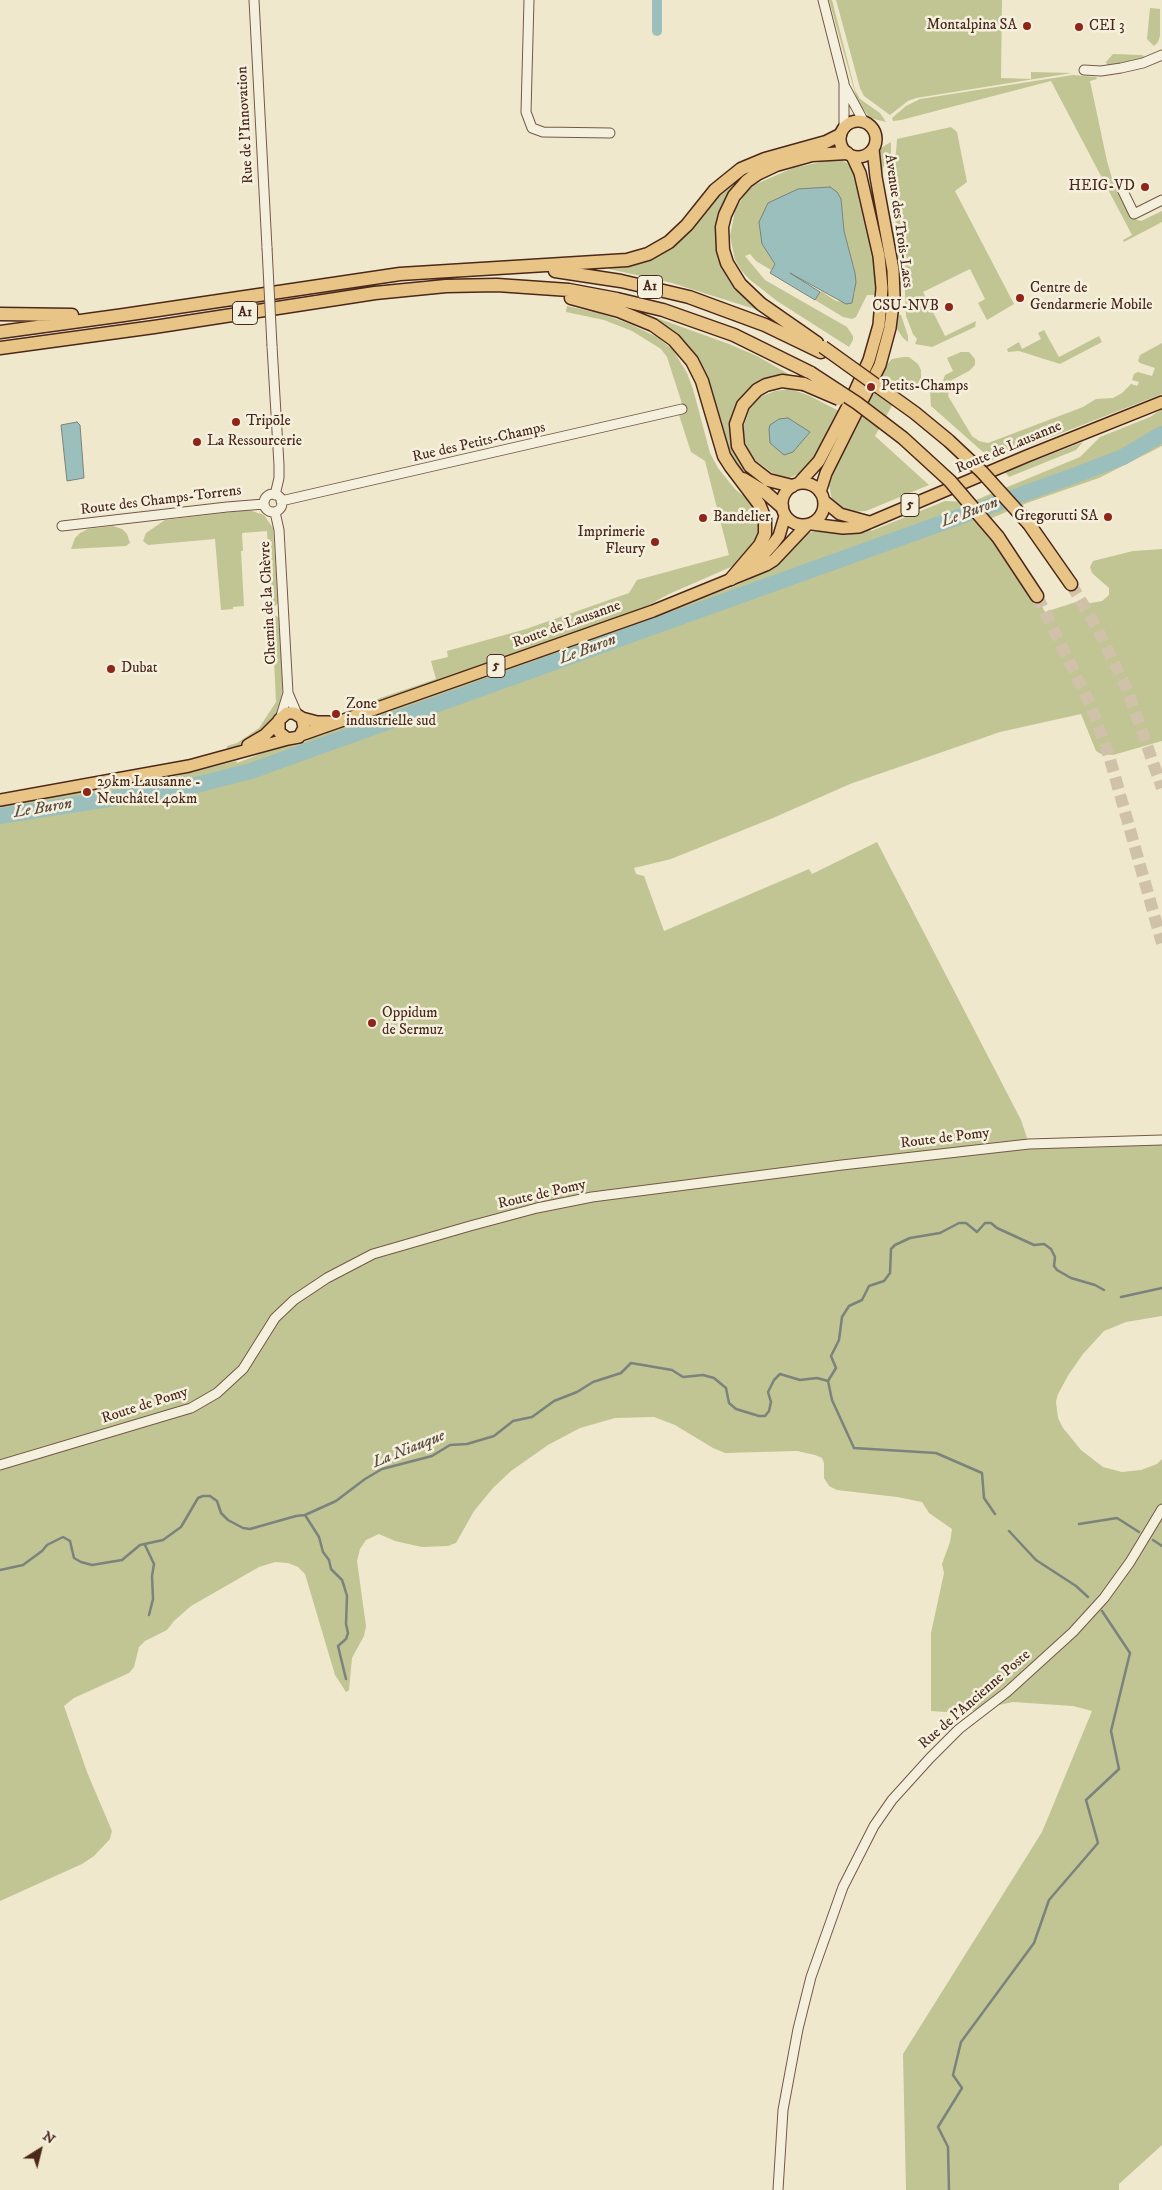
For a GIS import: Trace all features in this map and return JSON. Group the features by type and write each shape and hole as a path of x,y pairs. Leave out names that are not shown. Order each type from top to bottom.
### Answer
{"highway":[{"path":"467,269 620,262 648,254 675,237 715,190 741,169 765,159 821,143 842,131"},
{"path":"850,154 812,156 776,165 747,181 734,196 724,215 722,227 723,250 727,263 740,284 761,304 822,350 878,386 915,413 961,452 1002,493 1029,524 1071,584"},
{"name":"A1","path":"0,332 124,315 375,276 467,269 554,271 595,276 646,286 689,297 742,316 822,350"},
{"path":"490,285 604,306 644,320 665,333 682,348 696,368 705,391 721,447 731,467 759,504 763,514 765,529 758,548 731,579"},
{"name":"A1","path":"0,348 154,327 375,293 425,287 490,285 569,290 664,310 734,335 808,379"},
{"path":"0,314 30,316 124,315"},
{"path":"795,485 768,480 750,466 738,446 736,424 746,401 761,388 782,382 808,379 903,438 950,482 998,537 1038,596"},
{"path":"731,467 743,479 770,496 783,512"}],"main road":[{"path":"842,131 855,121 864,122"},
{"name":"Avenue des Trois-Lacs","path":"822,496 826,473 880,365 890,328 894,296 893,270 876,177 873,149 876,134 872,127 864,122"},
{"name":"Avenue des Trois-Lacs","path":"795,485 819,460 850,402 869,360 878,325 882,288 879,256 863,186 850,154 842,147 842,131"},
{"name":"Avenue des Trois-Lacs","path":"850,154 862,156 873,149"},
{"name":"Route de Lausanne","path":"301,735 624,621 731,579 774,560 810,524 850,528 859,527 1162,402"},
{"path":"822,496 823,512 810,524 795,524 783,512 783,496 795,485 812,485 840,514 869,522"},
{"name":"Route de Lausanne","path":"747,572 774,544 779,536 783,512"},
{"path":"0,800 138,777 189,766 296,738 301,735 304,728 299,716 287,713 265,735 234,754"},
{"name":"Route de Lausanne","path":"299,716 322,723 338,721"},
{"path":"280,719 279,732 288,739"}],"street":[{"name":"Rue de l'Innovation","path":"254,0 279,465 278,498"},
{"path":"529,0 526,112 532,128 544,132 610,133"},
{"name":"Avenue des Trois-Lacs","path":"823,0 844,83 864,122"},
{"path":"1084,70 1101,71 1121,68 1143,63 1162,55"},
{"name":"Avenue des Trois-Lacs","path":"842,131 844,83"},
{"path":"1120,185 1134,214 1162,200"},
{"name":"Rue des Petits-Champs","path":"278,498 682,409"},
{"path":"268,496 278,498 280,508 274,512 268,510 264,504 268,496"},
{"name":"Route des Champs-Torrens","path":"62,526 264,504"},
{"name":"Chemin de la Chèvre","path":"274,512 278,530 288,693 280,719"},
{"name":"Chemin de la Chèvre","path":"288,693 299,716"},
{"name":"Route de Pomy","path":"0,1465 190,1408 217,1393 237,1376 250,1359 275,1318 294,1300 327,1278 373,1254 470,1226 537,1208 592,1197 842,1165 1029,1144 1162,1140"},
{"name":"Rue de l'Ancienne Poste","path":"778,2190 783,2110 798,2028 827,1930 843,1887 874,1826 892,1800 953,1735 1007,1692 1079,1625 1109,1590 1162,1509"}],"green space":[{"path":"829,0 832,0 855,90 860,99 880,113 886,122 870,118 858,103"},
{"path":"836,0 1002,0 1001,78 1031,79 1031,72 1072,73 916,98 908,101 890,115 864,96 860,88"},
{"path":"1150,8 1160,9 1160,36 1154,46 1147,39"},
{"path":"1113,54 1144,56 1142,59 1107,65 1106,62"},
{"path":"1073,75 1096,77 1097,79 1090,81 1107,161 1113,182 1132,218 1141,221 1162,211 1162,222 1124,242 1123,240 1132,235 1051,81 901,120 893,121 892,118 906,106 920,99"},
{"path":"951,127 957,132 967,182 955,191 1014,304 987,320 978,303 985,299 970,269 923,292 945,336 976,321 975,327 932,347 915,344 917,339 906,316 904,264 886,173 896,153 897,139"},
{"path":"891,142 891,153 883,168 882,178 898,251 901,280 899,315 901,315 908,336 908,342 897,329 898,267 879,177 878,153 881,148"},
{"path":"840,159 847,163 855,177 873,255 876,282 876,295 867,295 856,317 852,319 843,317 815,300 821,291 836,301 851,303 855,292 855,273 844,231 841,199 762,244 775,264 771,270 756,261 750,254 745,256 765,280 847,327 853,336 849,347 777,301 749,279 735,260 730,236 735,211 746,192 754,185 793,168"},
{"path":"756,170 717,236 761,311 672,283 609,269 609,266 638,261 736,175"},
{"path":"567,306 599,313 630,324 657,337 673,350 687,373 693,389 710,453 718,468 735,489 753,504 760,519 761,536 740,563 669,594 638,611 351,711 351,708 436,679 431,661 448,657 447,651 526,629 629,593 637,580 729,555 705,461 691,452 679,415 685,413 667,357 661,349 632,331 604,320 566,312"},
{"path":"657,318 757,356 792,376 737,405 734,411 730,433 732,447 740,463 753,477 752,479 738,466 731,455 707,379 655,322"},
{"path":"1044,330 1059,357 1099,336 1102,342 1060,364 1019,351 1008,352 1007,349 1019,342 1022,349 1041,339 1038,333"},
{"path":"1162,343 1162,394 992,460 931,406 930,391 944,391 943,381 945,375 953,371 947,358 961,352 969,352 975,359 975,365 969,371 952,380 948,396 972,436 979,441 988,443 1083,407 1096,399 1113,398 1122,393 1131,384 1137,386 1139,382 1132,380 1134,374 1138,372 1152,376 1155,368 1140,363 1138,361 1140,355"},
{"path":"909,357 918,364 921,370 921,380 914,387 903,386 875,436 929,485 866,511 850,512 843,510 832,500 829,485 830,477 882,370 892,359"},
{"path":"790,389 808,395 839,411 812,462 800,473 788,479 781,478 754,459 746,447 743,428 750,408 760,397 775,391"},
{"path":"1162,409 1162,446 1099,478 1027,503 985,521 1037,596 1045,612 1079,601 1091,603 1102,601 1109,595 1109,588 1092,573 1090,567 1093,561 1133,551 1162,549 1162,741 1113,755 1101,754 1096,751 1081,714 1000,732 850,784 773,818 671,859 634,868 636,874 644,876 664,931 809,869 812,874 877,842 1021,1120 1029,1144 1162,1140 1162,1316 1126,1322 1104,1331 1083,1354 1069,1374 1058,1394 1056,1402 1058,1418 1063,1428 1081,1450 1103,1467 1122,1472 1141,1470 1157,1464 1162,1459 1162,2145 1119,2184 1119,2190 906,2190 903,2054 1042,1832 1092,1711 1073,1706 1013,1702 961,1713 931,1711 931,1633 944,1573 942,1564 950,1542 952,1529 929,1513 922,1502 837,1490 829,1486 824,1478 822,1458 815,1455 797,1451 725,1453 713,1448 675,1425 654,1417 615,1418 580,1428 548,1445 511,1471 493,1488 474,1511 456,1543 448,1546 422,1547 395,1541 379,1534 366,1540 360,1549 357,1561 366,1626 364,1636 352,1658 349,1690 346,1692 335,1675 305,1574 298,1567 288,1563 275,1562 259,1567 191,1606 167,1630 145,1641 139,1647 134,1667 129,1673 74,1698 64,1706 87,1772 112,1831 110,1839 94,1856 82,1864 0,1901 0,800 73,788 74,793 172,777 236,761 237,763 278,747 298,745 316,736 326,734 326,731 723,588 725,590 750,579 749,577 806,534 869,528 871,531 945,501 971,502 1080,457 1100,437 1150,417"},
{"path":"1083,442 1076,450 1009,477 1005,472"},
{"path":"249,510 264,515 273,528 278,603 275,606 271,606 267,531 242,533 244,606 221,610 215,539 148,545 143,541 146,533 165,520"},
{"path":"113,526 122,529 127,534 130,543 126,546 71,549 75,538 80,533 88,529"},
{"path":"276,616 279,618 283,688 278,712 266,730 247,742 227,750 227,746 237,743 259,728 276,702 272,617"}],"water":[{"path":"830,187 837,192 841,199 844,231 855,273 856,282 852,303 846,304 790,273 820,292 815,300 770,273 775,264 762,244 759,222 768,203 798,189"},
{"path":"788,418 810,432 793,452 784,455 770,443 769,429 770,425 779,419"},
{"path":"77,422 80,425 84,478 67,481 61,425"}],"waterway":[{"path":"657,0 657,31"},
{"name":"Le Buron","path":"0,816 192,786 251,771 1076,475 1123,457 1162,434"},
{"path":"995,1514 984,1498 982,1473 936,1453 854,1448 832,1400 828,1381 836,1368 831,1356 839,1340 842,1317 849,1306 862,1300 869,1286 884,1281 890,1273 891,1249 895,1245 910,1238 940,1233 959,1223 966,1223 977,1232 985,1223 991,1223 997,1228 1034,1245 1044,1244 1051,1249 1055,1257 1054,1266 1057,1270 1071,1278 1095,1285 1104,1290"},
{"path":"1121,1297 1162,1288"},
{"name":"La Niauque","path":"0,1570 23,1565 47,1545 63,1537 70,1541 74,1558 81,1562 92,1565 122,1560 140,1545 163,1540 181,1527 198,1498 203,1496 210,1496 217,1501 221,1513 228,1520 243,1528 250,1529 305,1515 336,1501 382,1469 432,1456 450,1445 467,1444 494,1436 513,1421 532,1417 554,1401 577,1392 593,1382 621,1373 631,1363 672,1370 683,1377 703,1375 714,1378 726,1388 729,1403 736,1409 759,1416 765,1416 769,1411 771,1402 768,1392 774,1380 780,1374 800,1380 817,1378 828,1381"},
{"path":"305,1515 319,1537 323,1552 329,1560 331,1569 342,1580 347,1596 346,1624 348,1633 346,1639 338,1646 346,1679"},
{"path":"1079,1524 1117,1518 1139,1532"},
{"path":"1009,1531 1036,1560 1076,1586 1088,1597"},
{"path":"1153,1540 1162,1546"},
{"path":"145,1545 154,1564 152,1576 153,1599 149,1615"},
{"path":"949,2190 948,2147 938,2127 962,2088 953,2075 961,2042 1034,1943 1049,1900 1098,1843 1086,1800 1119,1769 1111,1731 1130,1653 1102,1611"}],"tunnel":[{"path":"1071,584 1097,628 1127,689 1162,788"},
{"path":"1037,596 1090,704 1110,759 1162,943"}],"place":[{"name":"Montalpina SA","path":"1027,26"},
{"name":"CEI 3","path":"1079,27"},
{"name":"HEIG-VD","path":"1145,187"},
{"name":"Centre de Gendarmerie Mobile","path":"1020,298"},
{"name":"CSU-NVB","path":"949,307"},
{"name":"Petits-Champs","path":"871,387"},
{"name":"Tripōle","path":"236,422"},
{"name":"La Ressourcerie","path":"197,442"},
{"name":"Gregorutti SA","path":"1108,517"},
{"name":"Bandelier","path":"703,518"},
{"name":"Imprimerie Fleury","path":"655,542"},
{"name":"Dubat","path":"111,669"},
{"name":"Zone industrielle sud","path":"336,714"},
{"name":"29km Lausanne - Neuchâtel 40km","path":"87,792"},
{"name":"Oppidum de Sermuz","path":"372,1023"}]}
